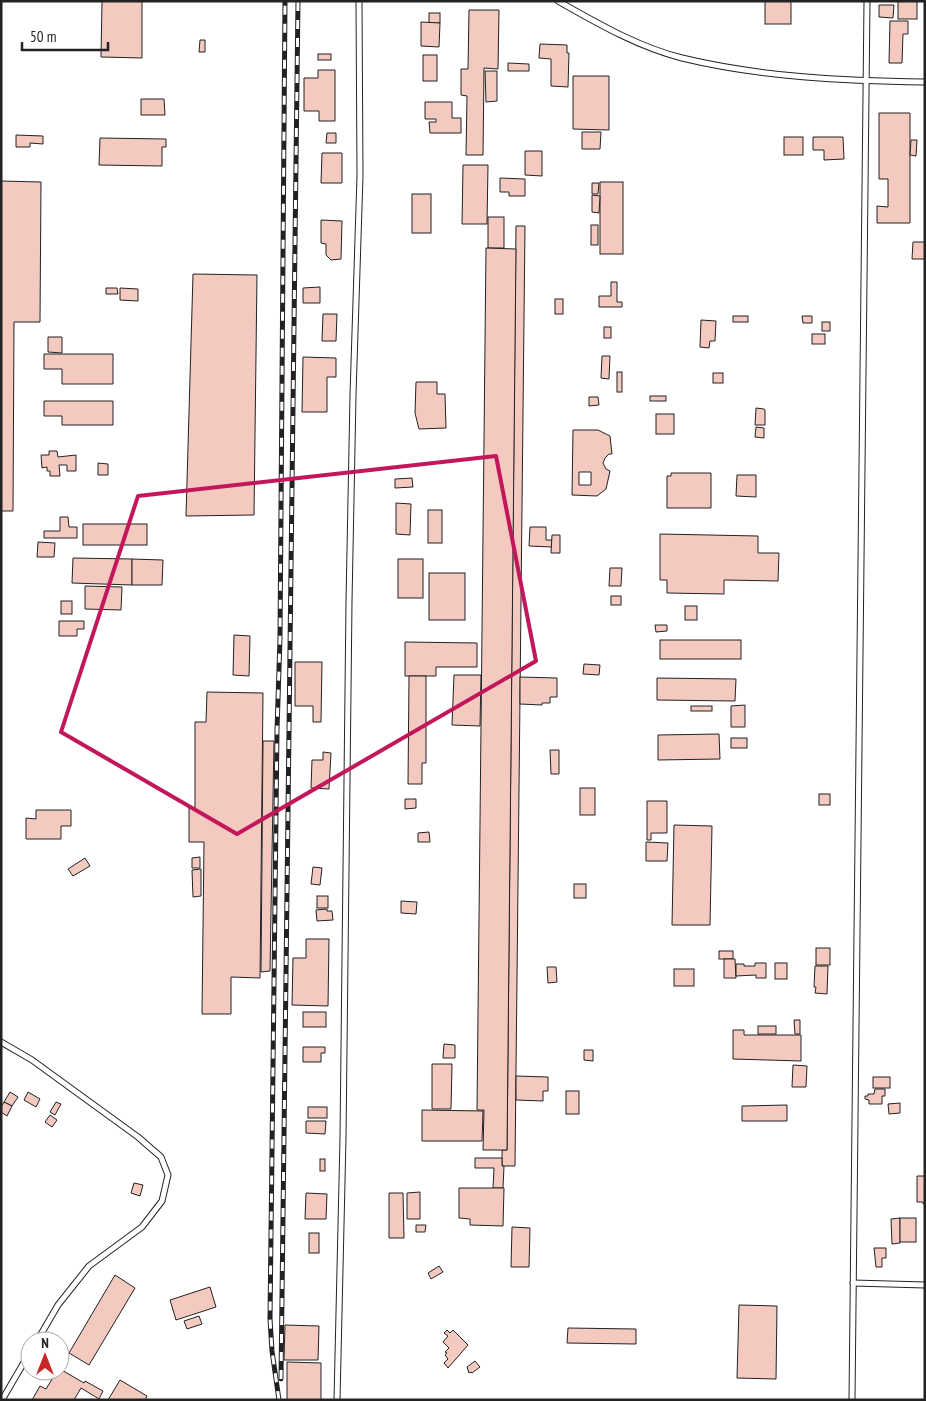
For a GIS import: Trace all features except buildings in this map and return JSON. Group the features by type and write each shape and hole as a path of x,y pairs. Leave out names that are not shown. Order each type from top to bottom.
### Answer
{"lane":[{"path":"337,1400 343,1138 353,395 360,176 359,1"},
{"path":"558,1 636,42 681,57 735,68 839,80 925,82"},
{"path":"852,1400 867,1"},
{"path":"1,1042 32,1060 138,1137 161,1157 168,1175 162,1201 142,1227 89,1266 58,1305 43,1331"},
{"path":"853,1283 925,1285"},
{"path":"2,1400 20,1369"}],"highlighted area":[{"path":"496,456 536,661 237,834 61,732 138,496"}],"railway":[{"path":"279,1400 272,1351 270,1319 277,730 280,638 285,1"},
{"path":"281,1379 298,1"}]}
